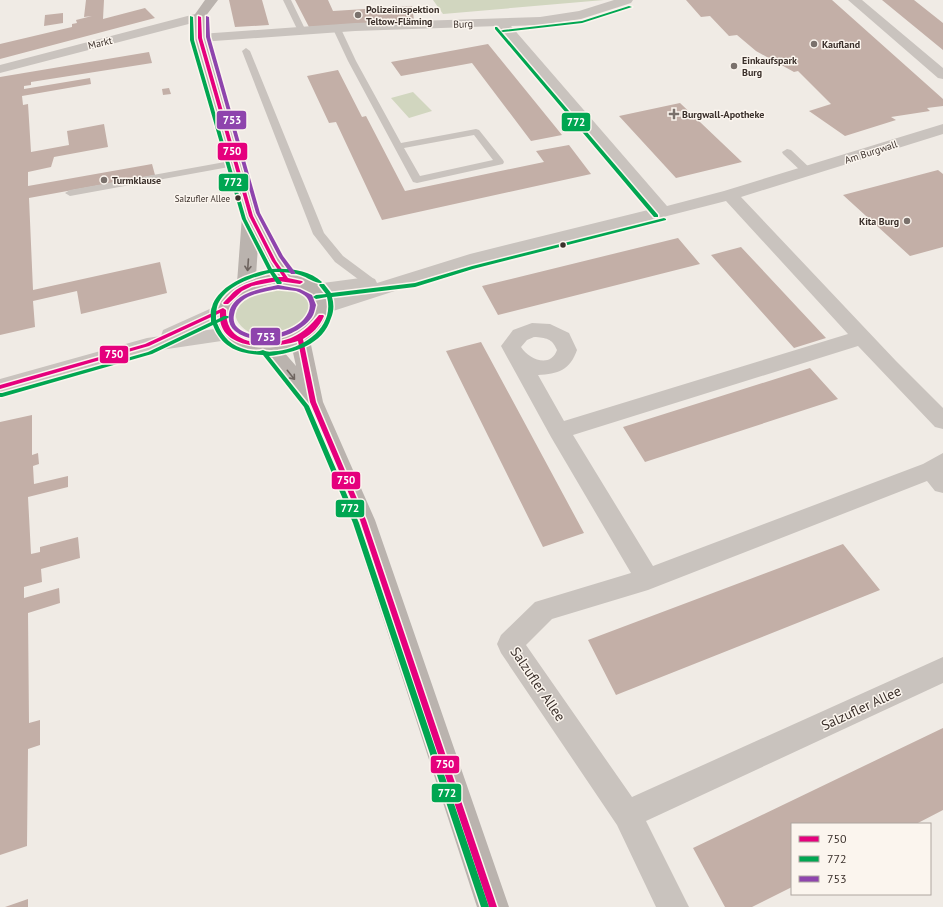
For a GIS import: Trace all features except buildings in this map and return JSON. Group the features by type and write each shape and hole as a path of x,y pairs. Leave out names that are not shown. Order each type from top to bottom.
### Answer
{"main road":[{"path":"212,0 199,17 200,38 251,216 274,261 286,278"},
{"path":"246,286 251,216"},
{"path":"272,278 286,278 302,282 315,289 321,298 323,307 320,319 313,329 300,338 285,344 269,347 252,346 239,341 228,334 222,318 223,310 232,297 246,286 272,278"},
{"path":"300,338 313,402 363,520 493,907"},
{"path":"269,347 313,402"}],"street":[{"name":"Burg","path":"200,38 337,28 502,23 540,20 581,15 627,0"},
{"path":"854,0 942,74"},
{"name":"Markt","path":"0,68 199,17"},
{"path":"502,23 662,211"},
{"name":"Am Burgwall","path":"323,307 413,277 478,258 730,195 943,129"},
{"path":"730,195 943,421"},
{"name":"Am Burgwall","path":"315,289 413,277"},
{"path":"148,345 223,310"},
{"path":"0,387 148,345 228,334"},
{"path":"559,431 863,337"},
{"path":"517,359 648,579"},
{"name":"Salzufler Allee","path":"673,907 627,815 510,644 544,610 648,579 939,472"},
{"name":"Salzufler Allee","path":"627,815 943,670"}],"lane":[{"path":"287,0 302,31"},
{"path":"337,28 352,61 417,180 499,162 476,132 399,146"},
{"path":"246,51 319,234 339,259 370,282"},
{"path":"787,152 808,172"},
{"path":"70,193 236,163"}],"green space":[{"path":"433,0 604,0 443,14"},
{"path":"413,92 432,111 409,118 391,98"},
{"path":"270,286 287,286 298,289 309,302 310,312 304,322 287,334 270,337 254,335 242,327 236,317 237,306 248,295"}],"transit line":[{"name":"772","path":"503,31 582,22 630,7"},
{"name":"772","path":"191,17 192,40 244,219 267,265 279,283"},
{"name":"750","path":"199,17 200,38 251,216 274,261 286,278"},
{"name":"753","path":"207,17 208,37 258,213 281,257 293,273"},
{"name":"772","path":"496,28 656,216"},
{"name":"772","path":"316,297 415,285 472,268 664,219"},
{"name":"772","path":"319,282 303,274 285,270 258,274 244,279 231,287 221,296 214,307 213,320 219,334 228,343 239,350 253,353 267,354 296,349 318,336 327,323 331,306 328,293 322,285"},
{"name":"750","path":"251,285 276,279 288,279 300,282"},
{"name":"750","path":"251,285 278,279 300,282"},
{"name":"750","path":"226,303 238,291 251,285"},
{"name":"750","path":"226,303 240,290 251,285"},
{"name":"753","path":"278,287 298,290 310,296 313,305 311,315 302,324 290,332 274,337 254,337 242,333 233,326 231,317 232,310 236,303 248,295 278,287"},
{"name":"750","path":"223,310 224,321 233,336 248,343 267,345 277,344"},
{"name":"750","path":"223,310 222,320 225,329 231,335 248,343 268,345 277,344"},
{"name":"750","path":"0,387 147,345 223,310"},
{"name":"750","path":"277,344 290,341 302,335 321,316"},
{"name":"750","path":"277,344 290,342 304,336 315,327 321,316"},
{"name":"772","path":"2,395 150,353 226,317"},
{"name":"750","path":"300,338 313,402 363,520 493,907"},
{"name":"772","path":"263,352 306,406 356,523 485,907"}],"place":[{"name":"Polizeiinspektion Teltow-Fläming","path":"358,15"},
{"name":"Kaufland","path":"814,44"},
{"name":"Einkaufspark Burg","path":"734,66"},
{"name":"Burgwall-Apotheke","path":"674,114"},
{"name":"Turmklause","path":"104,180"},
{"name":"Salzufler Allee","path":"238,198"},
{"name":"Kita Burg","path":"907,221"}]}
